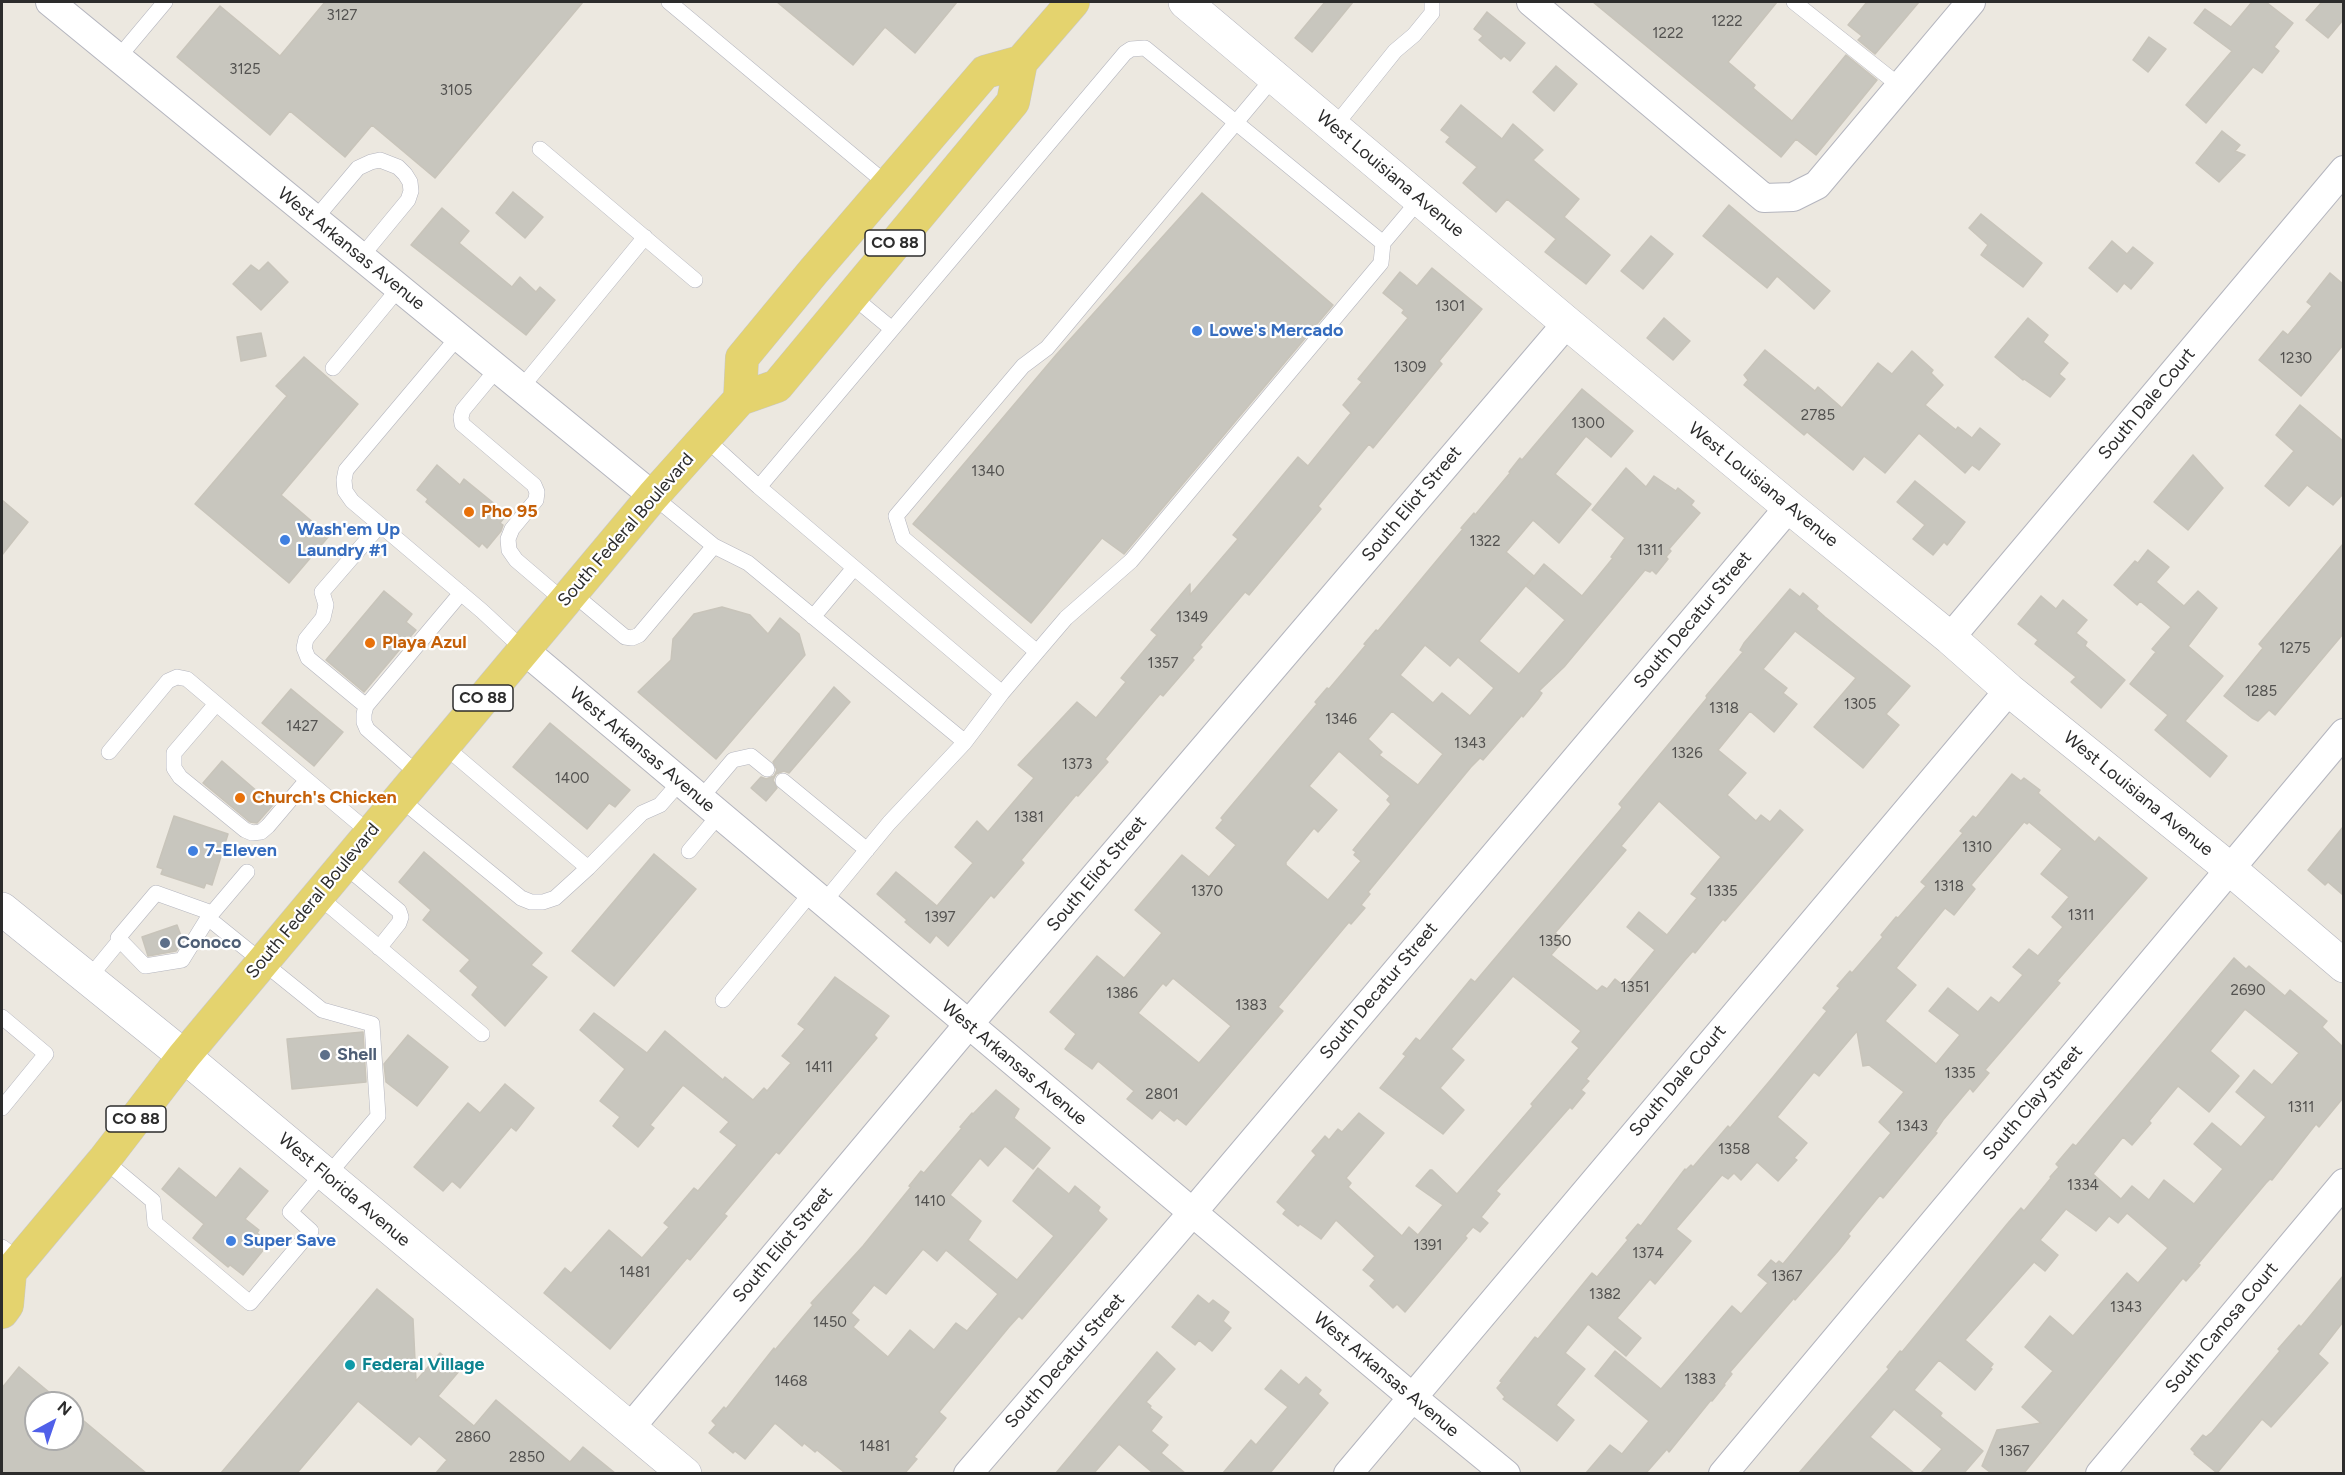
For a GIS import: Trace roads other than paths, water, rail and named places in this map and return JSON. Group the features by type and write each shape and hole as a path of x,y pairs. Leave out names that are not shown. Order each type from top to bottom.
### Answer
{"main road":[{"name":"CO 88","path":"1021,62 985,72 742,358 740,399 777,386 1013,102 1021,62 1073,2"},
{"name":"South Federal Boulevard","path":"2,1312 7,1305 8,1263 104,1160 184,1056 370,832 653,496 740,399"}],"street":[{"name":"West Arkansas Avenue","path":"50,2 653,496"},
{"name":"West Louisiana Avenue","path":"1185,2 1567,323 1950,638 2009,690 2230,868 2343,966"},
{"path":"1531,2 1764,198 1793,197 1817,185 1971,2"},
{"name":"South Dale Court","path":"1950,638 2343,170"},
{"name":"South Eliot Street","path":"630,1428 968,1025 1567,323"},
{"name":"South Decatur Street","path":"968,1473 1192,1213 1789,507"},
{"name":"West Arkansas Avenue","path":"524,650 1192,1213 1506,1473"},
{"name":"South Dale Court","path":"1348,1473 2009,690"},
{"name":"South Clay Street","path":"1723,1473 2343,733"},
{"name":"West Florida Avenue","path":"2,909 184,1056 685,1473"},
{"name":"South Canosa Court","path":"2100,1473 2343,1183"}],"lane":[{"path":"118,58 165,2"},
{"path":"669,2 888,185"},
{"path":"1334,127 1395,51 1414,35 1432,13 1432,2"},
{"path":"1794,2 1900,86"},
{"path":"759,487 1125,53 1131,49 1145,48 1383,243"},
{"path":"1037,652 903,538 896,516 1023,366 1047,348 1274,77"},
{"path":"540,149 695,280"},
{"path":"315,219 358,168 380,160 398,167 410,182 411,191 408,200 361,257"},
{"path":"723,1000 817,898 867,850 889,823 965,742 1002,693 1066,618 1139,552 1381,263 1383,243 1420,199"},
{"path":"520,388 645,237"},
{"path":"333,368 399,288"},
{"path":"852,296 892,329"},
{"path":"458,337 345,470 345,491 352,501 461,593 524,650"},
{"path":"497,369 463,410 461,417 462,424 534,485 537,492 536,500 512,529 508,538 509,550 516,560 625,637 632,638 639,635 714,546"},
{"path":"706,439 759,487 1002,693"},
{"path":"653,496 714,546 748,563 965,742"},
{"path":"366,706 308,658 304,648 306,639 323,618 326,605 322,592 380,525"},
{"path":"813,617 854,568"},
{"path":"461,593 366,706 364,722 409,786 521,898 531,902 543,902 555,898 642,813 660,805 699,798"},
{"path":"109,752 168,681 177,677 187,679 370,832"},
{"path":"216,704 174,753 174,768 180,777 245,830 252,833 261,832 268,826 307,780"},
{"path":"443,746 588,868"},
{"path":"689,851 699,798 733,760 751,756 767,769"},
{"path":"783,781 867,850"},
{"path":"344,865 399,911 401,917 399,923 379,948"},
{"path":"120,940 145,966 182,960 210,916 247,872"},
{"path":"88,979 120,940 118,938 156,893 210,916 262,963 322,1010 372,1024 378,1116 290,1212 311,1231 250,1303 155,1223 153,1201 104,1160"},
{"path":"318,896 482,1034"},
{"path":"2,1017 46,1054 2,1107"}],"place":[{"name":"Lowe's Mercado","path":"1197,331"},
{"name":"Pho 95","path":"469,512"},
{"name":"Wash'em Up Laundry #1","path":"285,540"},
{"name":"Playa Azul","path":"370,643"},
{"name":"Church's Chicken","path":"240,798"},
{"name":"7-Eleven","path":"193,851"},
{"name":"Conoco","path":"165,943"},
{"name":"Shell","path":"325,1055"},
{"name":"Super Save","path":"231,1241"},
{"name":"Federal Village","path":"350,1365"}]}
